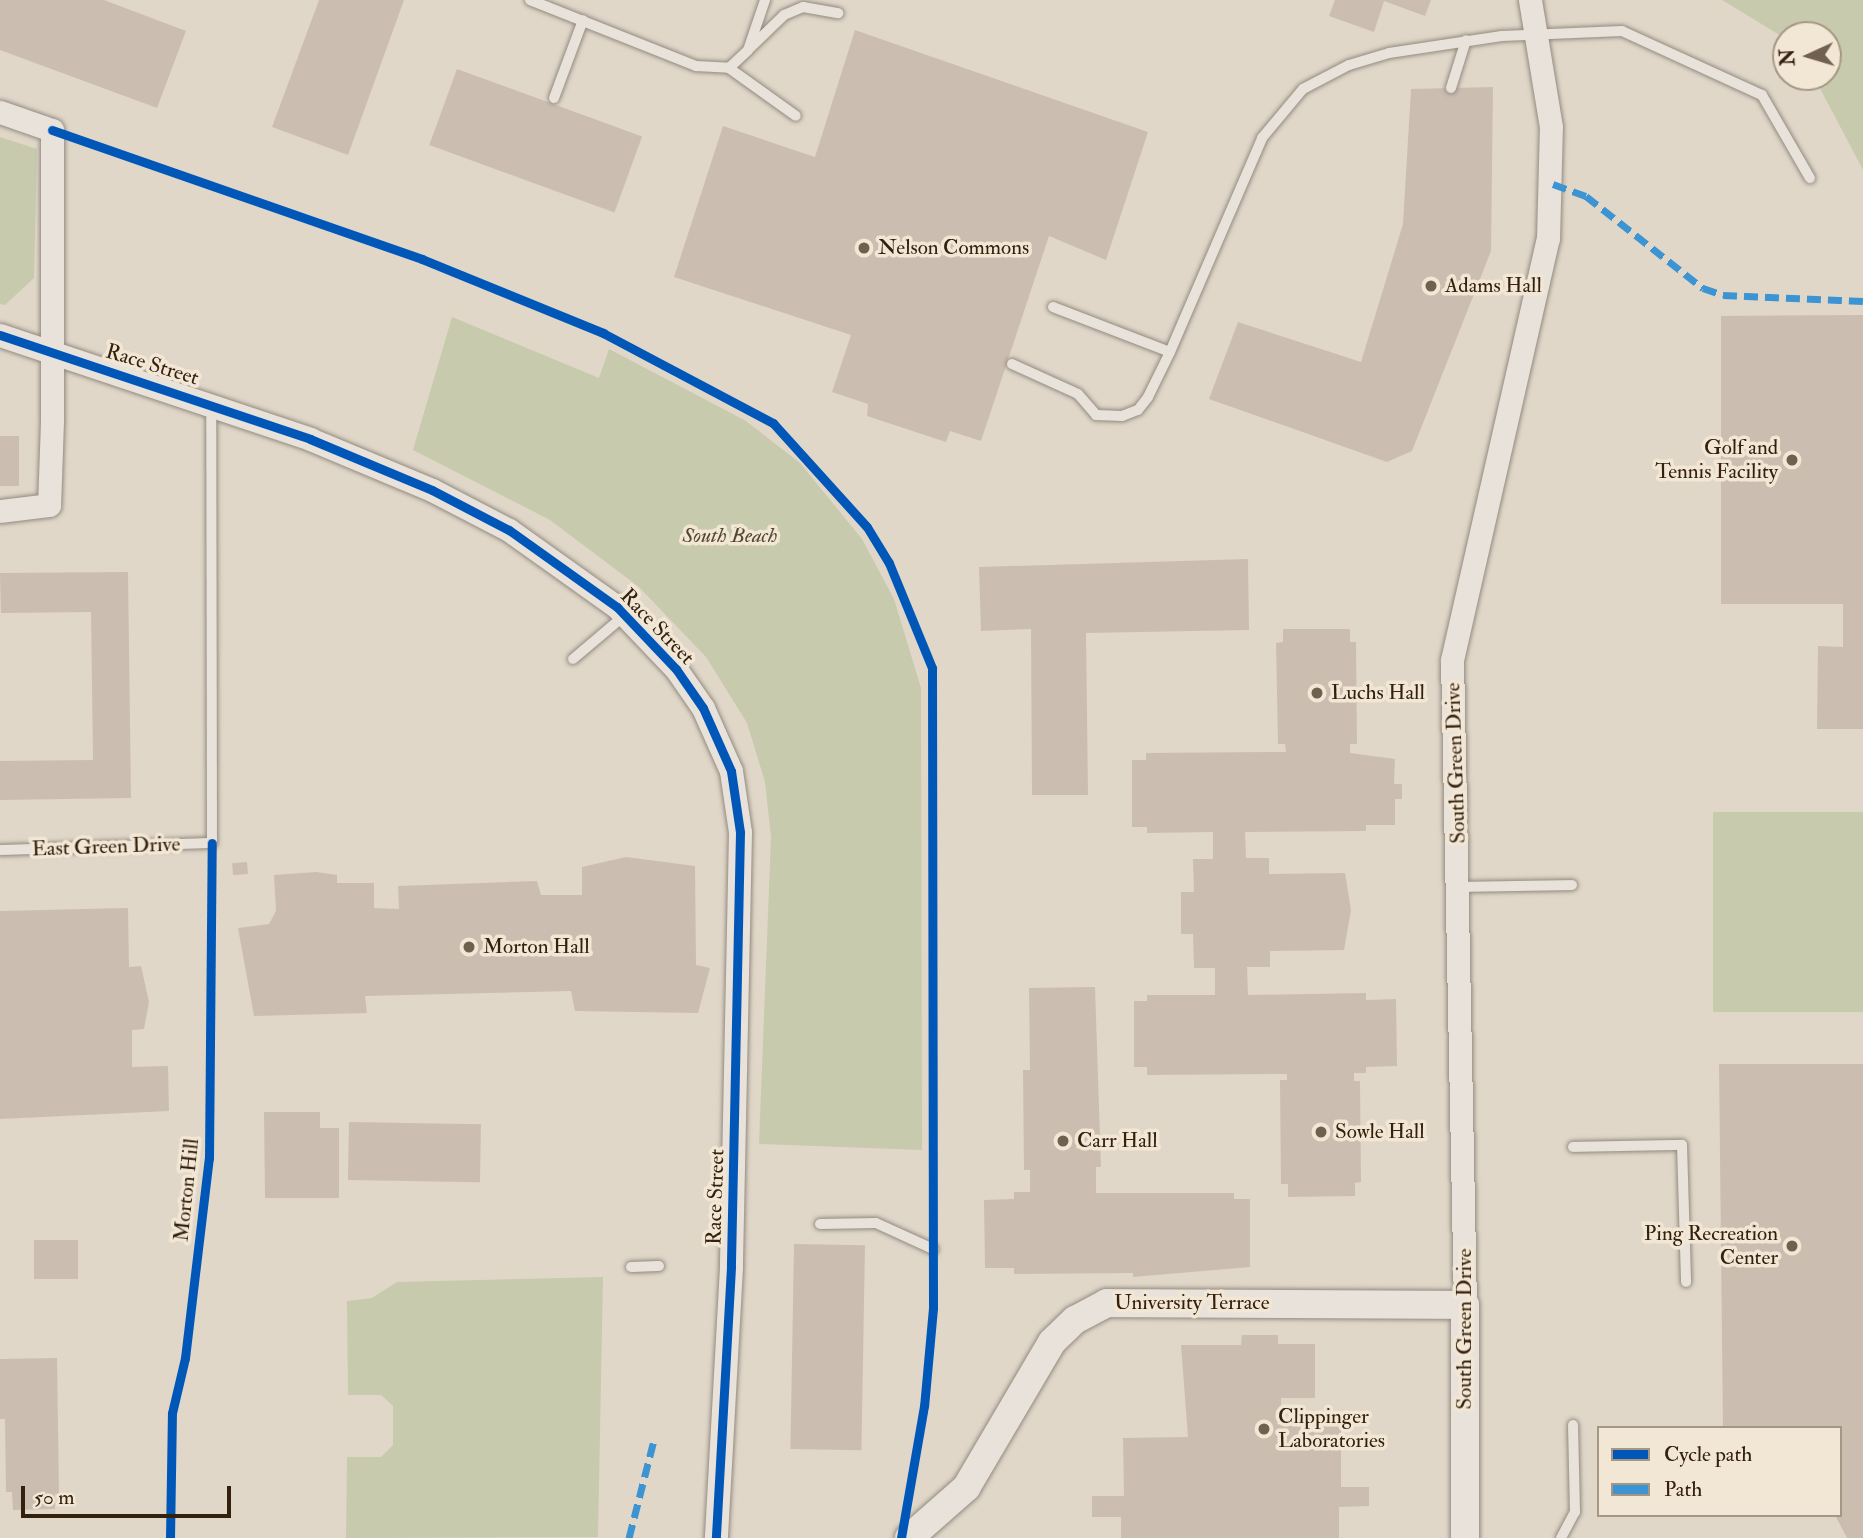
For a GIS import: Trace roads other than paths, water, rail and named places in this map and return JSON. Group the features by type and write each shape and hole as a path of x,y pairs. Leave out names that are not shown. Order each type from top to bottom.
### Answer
{"street":[{"name":"South Green Drive","path":"1465,1538 1461,887 1452,660 1548,239 1550,127 1530,0"},
{"path":"0,113 52,130 49,505 38,510 0,510"},
{"name":"Race Street","path":"1,335 215,403 432,490 529,543 625,615 676,668 703,708 726,754 738,807 737,1060 716,1538"},
{"name":"University Terrace","path":"909,1538 966,1488 1052,1342 1090,1309 1107,1303 1465,1305"}],"lane":[{"path":"530,0 695,66 729,68 796,116"},
{"path":"748,50 765,0"},
{"path":"729,68 784,15 803,7 838,13"},
{"path":"554,98 583,20"},
{"path":"1012,363 1078,394 1096,415 1122,416 1138,410 1148,397 1170,352 1262,138 1287,105 1322,77 1349,65 1466,40 1622,31 1762,95 1810,178"},
{"path":"1451,88 1466,40"},
{"path":"1053,307 1170,352"},
{"name":"East Green Drive","path":"0,850 212,843 211,418"},
{"path":"573,659 625,615"},
{"path":"1461,887 1572,885"},
{"path":"1573,1147 1682,1145 1686,1282"},
{"path":"820,1224 876,1223 933,1249"},
{"path":"631,1267 659,1266"},
{"path":"1561,1538 1575,1512 1573,1425"}],"place":[{"name":"Nelson Commons","path":"864,248"},
{"name":"Adams Hall","path":"1431,286"},
{"name":"Golf and Tennis Facility","path":"1792,460"},
{"name":"Luchs Hall","path":"1317,693"},
{"name":"Morton Hall","path":"469,947"},
{"name":"Sowle Hall","path":"1321,1132"},
{"name":"Carr Hall","path":"1063,1141"},
{"name":"Ping Recreation Center","path":"1792,1246"},
{"name":"Clippinger Laboratories","path":"1264,1429"}],"park label":[{"name":"South Beach","path":"730,536"}]}
